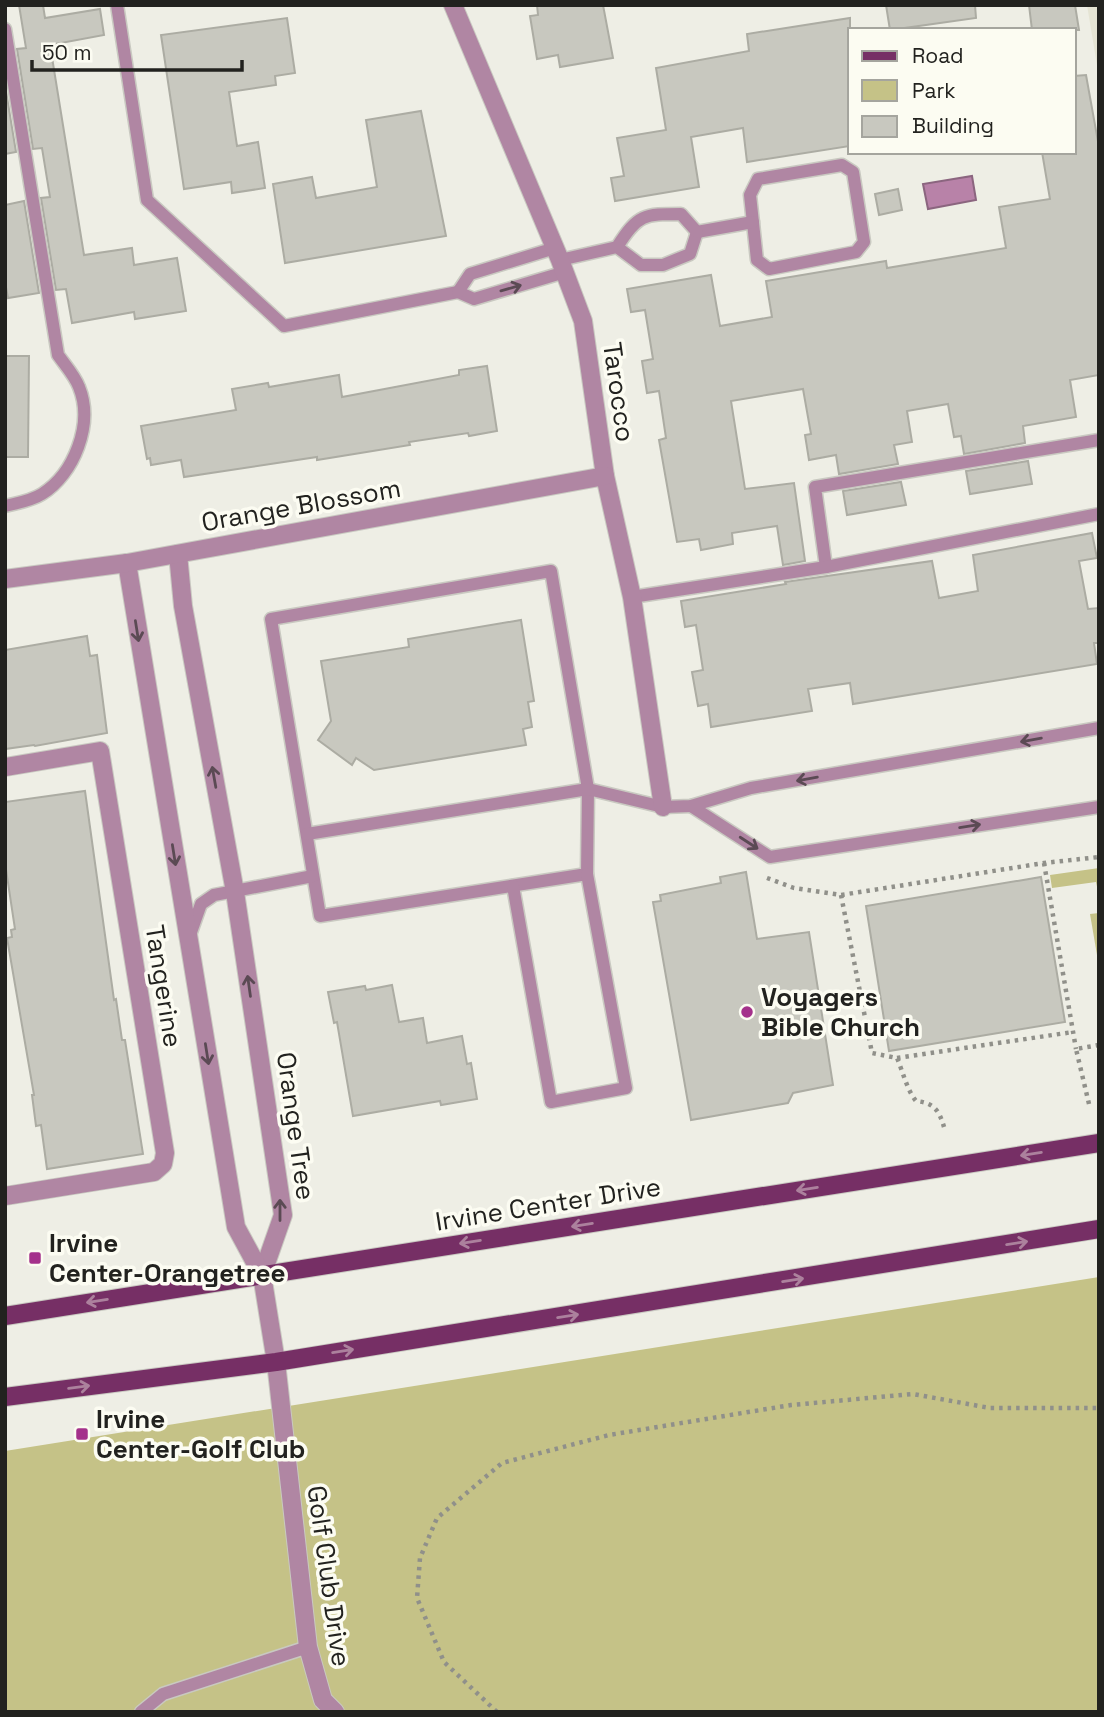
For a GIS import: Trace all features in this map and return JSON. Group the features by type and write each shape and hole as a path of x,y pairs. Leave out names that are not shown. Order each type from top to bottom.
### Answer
{"main road":[{"name":"Irvine Center Drive","path":"5,1316 1099,1143"},
{"path":"5,1396 276,1362 1099,1229"}],"street":[{"name":"Tarocco","path":"453,5 583,321 605,477 632,597 663,807"},
{"name":"Orange Blossom","path":"5,579 127,563 605,477"},
{"name":"Orange Tree","path":"178,554 183,606 235,892 283,1215 262,1275"},
{"path":"127,563 236,1227 262,1275"},
{"name":"Tangerine","path":"5,767 100,751 165,1153 163,1164 154,1172 5,1196"},
{"name":"Golf Club Drive","path":"262,1275 276,1362 308,1647 323,1700 335,1712"}],"lane":[{"path":"117,5 147,200 284,326 458,292 474,299 560,260"},
{"path":"5,29 58,355 80,388 84,414 75,459 60,478 42,495 5,506"},
{"path":"842,165 853,172 864,242 856,252 769,269 757,260 752,222 750,194 758,179 842,165"},
{"path":"458,292 470,274 560,260 617,247 629,227 649,214 681,214 697,232"},
{"path":"697,232 752,222"},
{"path":"617,247 641,265 663,265 690,254 697,232"},
{"path":"827,567 815,487 1099,440"},
{"path":"632,597 827,567 1099,514"},
{"path":"513,886 551,1102 626,1088 587,874 588,789 551,570 271,619 320,916 587,874"},
{"path":"307,834 588,789 663,807 691,806 751,789 1099,729"},
{"path":"691,806 770,856 1099,807"},
{"path":"188,939 201,904 214,895 313,876"},
{"path":"142,1712 163,1694 308,1647"}],"path":[{"path":"1073,1032 897,1058 872,1053 841,895 1099,857"},
{"path":"1044,863 1076,1049 1089,1104"},
{"path":"1076,1049 1099,1045"},
{"path":"897,1058 911,1094 916,1101 928,1102 939,1111 944,1127"},
{"path":"497,1712 444,1662 417,1598 420,1558 437,1518 502,1463 609,1435 791,1405 913,1394 990,1408 1099,1408"}],"shaded area":[{"path":"1087,5 1099,5 1099,77"},
{"path":"972,176 976,200 928,209 923,184"}],"green space":[{"path":"1099,868 1099,896 1096,882 1052,888 1050,875"},
{"path":"1099,913 1099,954 1097,955 1090,914"},
{"path":"1099,1277 1099,1712 5,1712 5,1451"}],"building":[{"path":"19,5 43,5 45,18 100,9 104,35 50,45 84,255 132,248 134,265 177,258 186,311 135,319 134,312 72,323 66,289 56,290 41,198 50,197 42,148 33,149 17,49 26,48"},
{"path":"537,5 603,5 613,58 560,67 558,55 537,59 530,16 538,15"},
{"path":"886,5 975,5 976,18 890,28"},
{"path":"1029,5 1075,5 1079,30 1032,28"},
{"path":"287,18 295,73 275,76 276,85 229,92 237,146 258,142 265,188 232,193 231,182 184,189 161,35"},
{"path":"850,18 848,146 747,162 743,128 691,137 699,187 615,201 611,178 624,176 617,138 666,130 656,68 749,51 747,34"},
{"path":"1086,75 1099,147 1099,375 1070,380 1076,417 1023,426 1025,443 964,454 961,436 954,437 948,404 907,411 912,442 894,445 898,464 839,474 836,455 809,460 805,435 811,434 803,389 731,401 745,489 794,483 805,561 783,565 777,526 732,533 733,544 701,550 699,539 677,542 659,440 666,438 659,391 647,393 642,361 653,359 645,310 631,312 627,289 711,275 720,326 772,317 766,281 886,261 887,268 1006,248 999,207 1050,199 1042,154 1076,154 1076,76"},
{"path":"5,85 16,152 5,154"},
{"path":"421,111 446,236 285,263 273,184 312,177 316,198 377,187 366,120"},
{"path":"898,189 902,210 879,215 875,194"},
{"path":"24,201 39,293 8,298 5,282 5,205"},
{"path":"5,356 29,356 28,457 5,457"},
{"path":"487,366 497,431 409,442 410,445 317,460 317,457 184,477 181,460 151,465 150,458 147,459 141,426 236,410 232,389 268,383 269,387 339,375 342,397 459,375 459,370"},
{"path":"1028,461 1032,484 970,494 966,471"},
{"path":"901,482 906,505 847,515 843,491"},
{"path":"1092,533 1097,558 1079,561 1088,609 1099,608 1099,643 1094,643 1097,664 853,704 850,683 808,689 812,711 711,727 708,704 698,706 692,672 703,670 696,625 685,627 681,601 786,584 785,582 932,561 939,598 978,591 973,555"},
{"path":"521,620 534,701 528,702 532,727 523,729 526,745 374,770 356,758 352,765 318,740 331,721 321,661 409,647 408,639"},
{"path":"87,636 90,656 97,655 107,733 5,749 5,650"},
{"path":"85,791 114,1000 116,999 122,1040 125,1040 143,1154 47,1169 41,1125 36,1126 34,1095 7,938 12,937 11,930 15,929 5,863 5,802"},
{"name":"Voyagers Bible Church","path":"746,872 757,939 809,932 833,1085 793,1093 788,1103 691,1120 653,902 661,901 660,895 721,883 720,877"},
{"path":"1041,877 1065,1022 889,1051 866,906"},
{"path":"392,985 399,1022 423,1018 427,1043 462,1036 467,1064 471,1063 477,1099 441,1105 440,1101 353,1116 337,1022 334,1023 328,992 365,986 366,990"}],"place":[{"name":"Voyagers Bible Church","path":"747,1012"},
{"name":"Irvine Center-Orangetree","path":"35,1258"},
{"name":"Irvine Center-Golf Club","path":"82,1434"}]}
